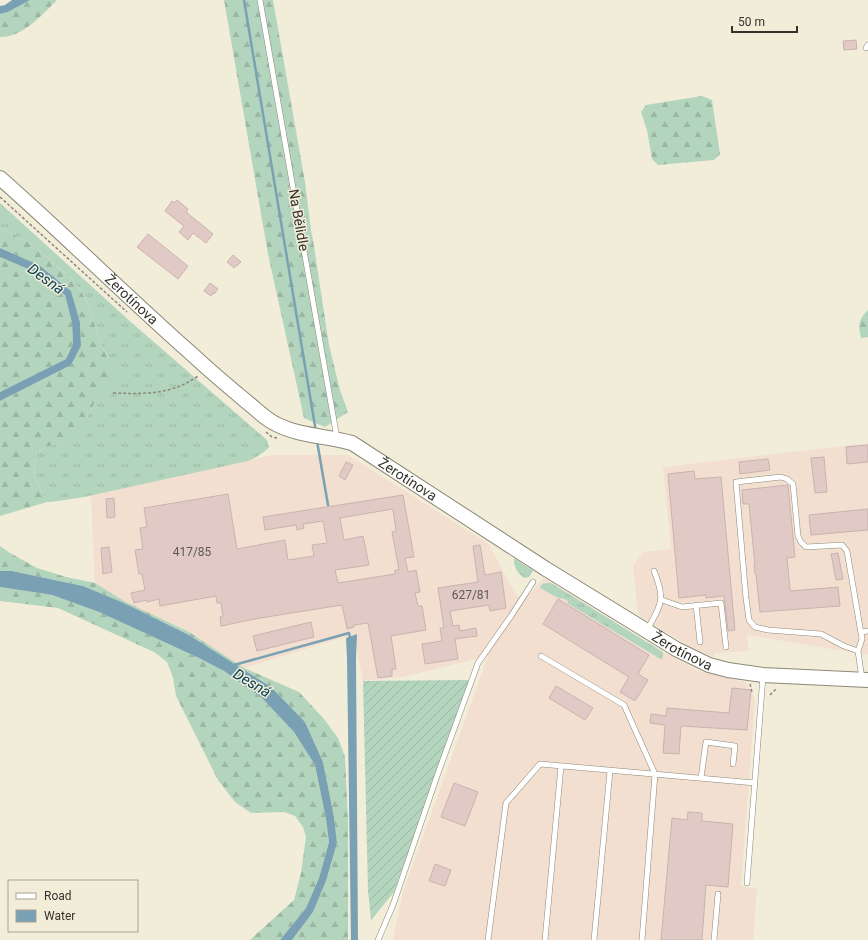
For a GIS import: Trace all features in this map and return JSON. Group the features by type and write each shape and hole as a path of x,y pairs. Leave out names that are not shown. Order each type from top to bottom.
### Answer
{"street":[{"name":"Žerotínova","path":"0,178 39,212 162,328 207,368 275,424 292,431 352,443 546,569 676,650 709,665 728,670 763,675 865,680"}],"lane":[{"name":"Na Bělidle","path":"260,0 324,437"},
{"path":"858,651 844,646 821,634 768,630 755,627 752,623 750,620 746,598 736,482 781,477 787,478 792,484 798,536 801,542 806,547 842,545 847,551 862,639 858,651 865,680"},
{"path":"647,631 662,600 659,582 654,571"},
{"path":"378,940 393,905 437,776 478,663 533,582"},
{"path":"662,600 682,607 721,603 726,647"},
{"path":"696,605 700,642"},
{"path":"861,632 868,631"},
{"path":"541,656 624,705 655,774 642,940"},
{"path":"747,883 763,675"},
{"path":"701,778 706,742 735,746 733,764"},
{"path":"488,940 506,803 540,764 755,783"},
{"path":"545,940 561,766"},
{"path":"594,940 610,771"},
{"path":"714,940 718,894"}],"path":[{"path":"114,392 157,393 178,388 193,380 207,368"}],"shaded area":[{"path":"868,443 868,655 747,635 749,651 715,653 714,657 689,646 638,615 633,565 644,552 671,549 663,467"},
{"path":"273,455 348,455 489,544 514,592 524,600 544,578 663,652 698,671 746,682 755,699 741,886 757,889 753,940 393,940 403,892 488,656 403,677 363,681 354,634 244,668 189,632 123,601 95,583 91,495"}],"green space":[{"path":"30,0 57,0 32,24 16,34 0,37 0,14 8,12"},
{"path":"224,0 273,0 305,182 311,231 329,345 340,390 348,412 325,427 304,418 268,254"},
{"path":"702,96 712,100 720,154 714,160 658,165 652,159 647,130 641,112 646,105"},
{"path":"0,203 132,323 267,440 269,447 248,461 84,497 47,502 36,479 34,468 36,453 46,447 60,443 87,417 101,394 108,357 101,345 89,306 73,280 32,244 0,228"},
{"path":"0,228 32,244 73,280 89,306 101,345 116,373 115,380 96,400 87,417 77,430 60,443 46,447 36,453 34,468 36,479 47,502 0,516 0,401 71,365 81,346 80,322 71,291 39,265 0,248"},
{"path":"0,257 35,272 65,295 72,323 73,344 66,359 0,392"},
{"path":"868,310 868,337 861,338 859,330 860,323 862,317"},
{"path":"0,546 37,568 66,577 95,583 124,601 189,632 244,668 299,692 324,719 338,738 345,757 348,822 348,940 292,940 313,912 326,881 337,843 334,817 323,762 305,722 271,687 189,635 124,603 83,586 12,571 0,571"},
{"path":"514,558 533,571 529,577 522,577 518,572 514,564"},
{"path":"551,583 663,652 662,660 567,603 568,601 562,598 560,599 540,588 542,584"},
{"path":"0,587 52,595 99,612 199,658 224,671 262,698 294,732 315,765 329,842 319,878 306,908 280,940 250,940 294,900 301,873 306,837 303,827 295,816 284,812 251,813 235,802 218,780 176,696 173,677 167,662 154,652 58,608 0,601"},
{"path":"469,680 394,892 371,920 368,891 363,681"}],"water":[{"path":"12,0 30,0 8,12 0,14 0,6 5,5"},
{"name":"Desná","path":"0,248 39,265 71,291 80,322 81,346 71,365 0,401 0,392 66,359 73,344 72,323 65,295 35,272 0,257"},
{"name":"Desná","path":"0,571 12,571 83,586 124,603 189,635 271,687 305,722 323,762 334,817 337,843 326,881 313,912 292,940 280,940 306,908 319,878 329,842 315,765 294,732 262,698 224,671 99,612 52,595 0,587"},
{"path":"357,634 358,940 351,940 346,638"}],"building":[{"path":"856,40 857,49 844,50 843,41"},
{"path":"177,200 188,209 186,212 213,234 206,243 193,233 188,240 179,232 184,226 165,211 172,201 174,203"},
{"path":"148,234 188,266 178,279 137,247"},
{"path":"233,255 241,262 234,268 227,262"},
{"path":"210,283 218,289 211,296 204,291"},
{"path":"868,445 868,462 847,464 846,447"},
{"path":"824,457 827,492 815,493 811,458"},
{"path":"768,459 770,470 740,474 739,462"},
{"path":"346,462 353,465 345,480 339,476"},
{"path":"694,471 695,479 721,477 735,630 728,631 724,596 706,598 706,595 679,598 668,474"},
{"path":"788,485 795,557 787,558 790,590 838,587 840,606 760,612 754,565 749,504 743,504 742,490"},
{"path":"228,494 237,549 285,540 288,560 314,556 312,545 327,543 323,521 303,524 304,528 297,530 296,525 265,530 263,517 403,495 414,557 405,558 408,572 416,570 420,592 415,593 418,606 422,606 426,630 391,636 396,669 392,669 392,676 378,678 368,623 354,625 354,627 347,629 342,605 260,618 221,626 220,617 223,616 221,603 217,603 216,596 160,606 159,599 134,603 131,593 145,590 142,574 139,574 135,550 143,549 140,528 147,527 144,508","holes":["393,509 396,531 392,532 399,570 395,570 395,574 338,583 335,570 369,565 363,536 344,540 340,518"]},
{"path":"114,498 115,517 107,518 106,499"},
{"path":"868,509 868,530 811,535 809,515"},
{"path":"480,545 485,575 501,572 506,608 490,611 489,605 450,611 453,626 459,625 460,631 476,628 477,636 455,639 458,659 425,664 422,644 442,641 440,628 444,628 438,588 478,582 473,546"},
{"path":"109,547 112,572 103,574 101,548"},
{"path":"838,553 843,579 836,580 831,554"},
{"path":"558,599 649,655 638,674 648,680 635,701 620,692 629,677 543,624"},
{"path":"311,622 314,637 257,651 253,636"},
{"path":"556,686 593,708 585,720 549,698"},
{"path":"732,688 751,690 747,730 681,726 679,754 663,753 665,725 650,723 651,714 666,716 667,708 729,713"},
{"path":"454,783 478,792 465,826 441,817"},
{"path":"688,812 702,813 702,821 733,824 728,887 706,885 702,940 661,940 672,818 687,820"},
{"path":"435,864 451,870 445,886 429,881"}],"waterway":[{"path":"244,0 316,432"},
{"path":"317,441 328,505"},
{"name":"Desná","path":"234,665 349,633 350,638"}]}
